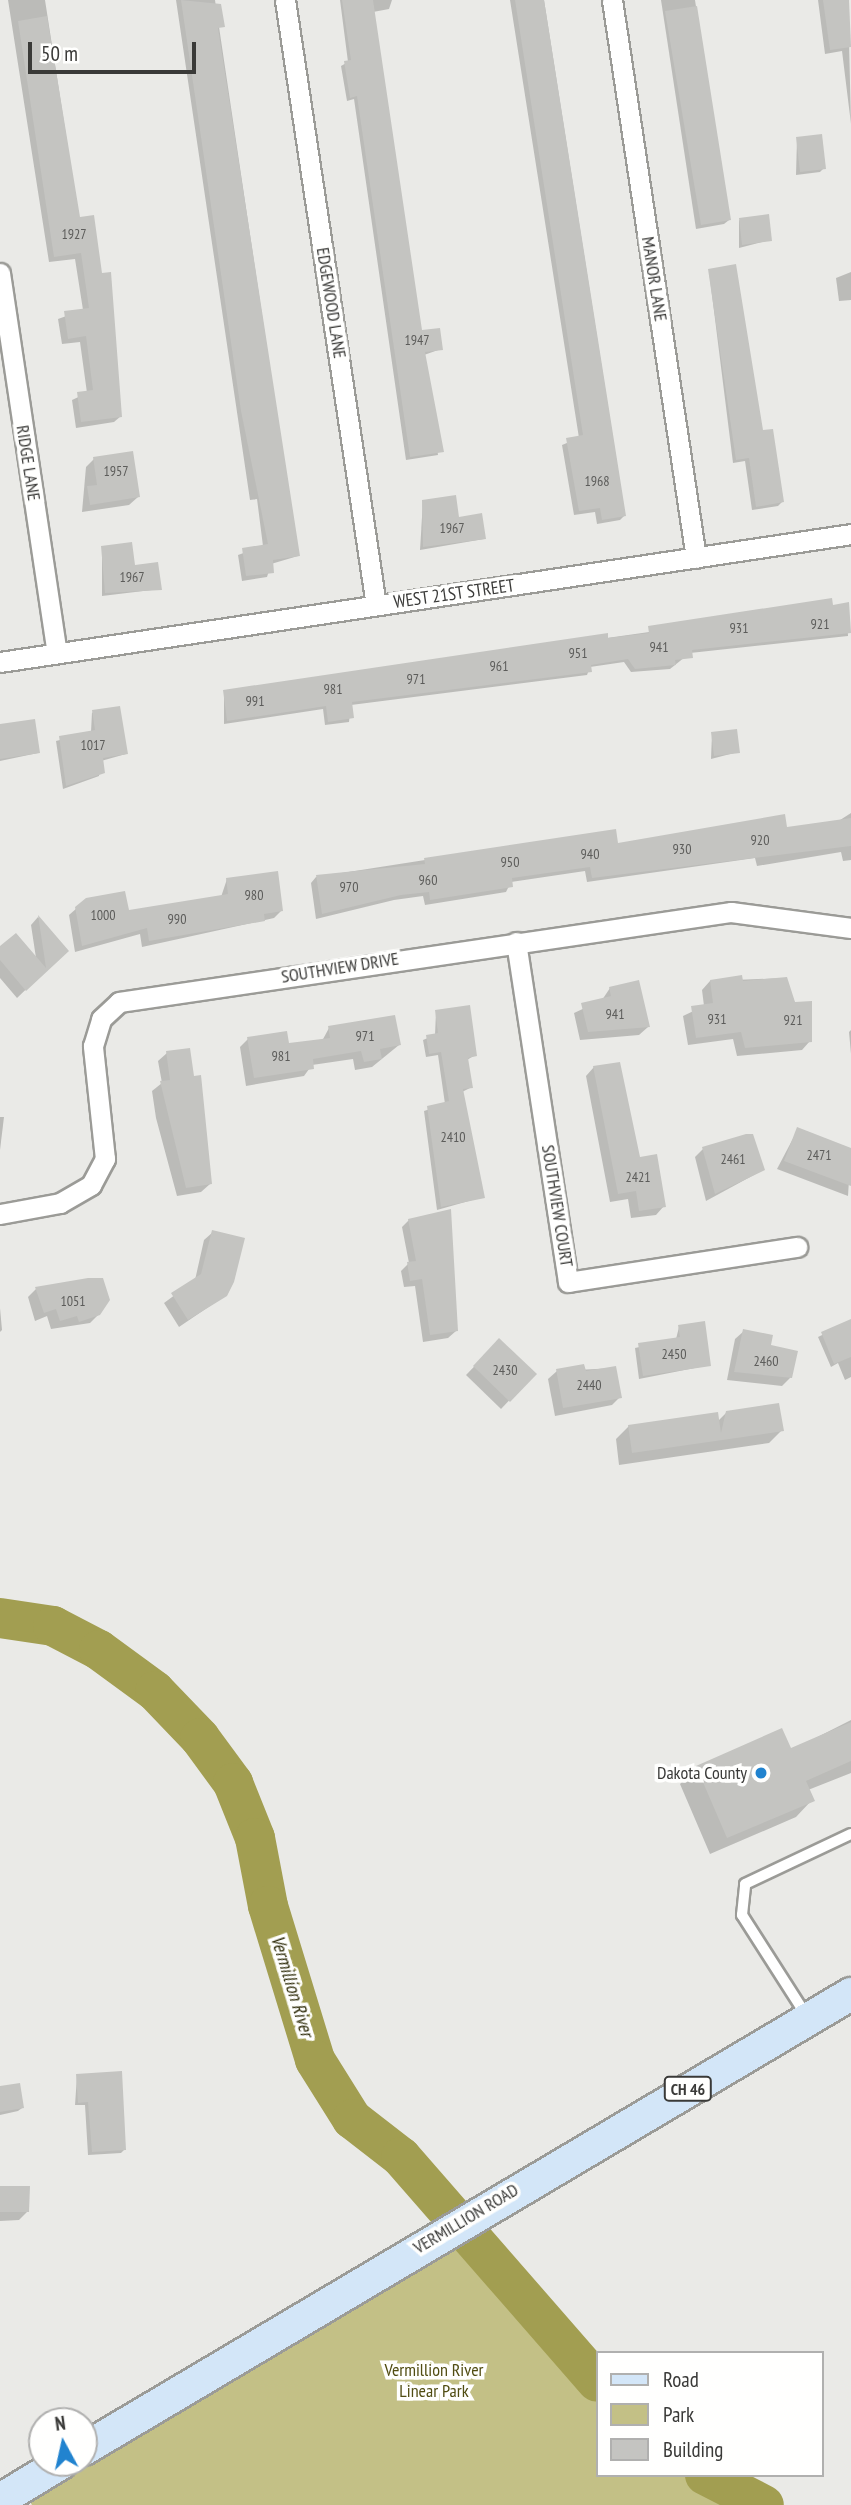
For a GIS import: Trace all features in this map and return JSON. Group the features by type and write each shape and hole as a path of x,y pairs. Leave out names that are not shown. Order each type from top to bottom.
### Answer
{"main road":[{"name":"VERMILLION ROAD","path":"98,2441 525,2183 851,1994"},
{"path":"18,2497 43,2477"}],"street":[{"name":"EDGEWOOD LANE","path":"285,0 376,605"},
{"name":"MANOR LANE","path":"612,0 696,558"},
{"name":"RIDGE LANE","path":"0,273 57,653"},
{"name":"WEST 21ST STREET","path":"0,662 851,534"},
{"name":"SOUTHVIEW DRIVE","path":"0,1214 60,1203 95,1177 104,1159 93,1046 102,1019 119,1002 731,912 851,928"},
{"name":"SOUTHVIEW COURT","path":"516,942 568,1282 797,1247"}],"lane":[{"path":"808,2019 742,1915 745,1884 851,1834"}],"green space":[{"name":"Vermillion River Linear Park","path":"461,2222 596,2381 596,2477 709,2477 764,2505 32,2505 21,2487 38,2477 98,2477 98,2454"}],"building":[{"path":"181,0 221,4 225,27 218,28 300,556 273,560 274,573 246,576 242,548 268,544 241,411"},
{"path":"342,0 373,0 422,330 440,328 443,350 425,352 444,452 410,457 357,96 350,98 344,61 351,60"},
{"path":"515,0 544,0 626,516 602,520 600,508 579,511 566,438 583,435"},
{"path":"823,0 849,0 851,47 830,50"},
{"path":"697,6 731,220 701,225 665,11"},
{"path":"47,16 80,217 94,215 102,273 111,272 122,417 81,422 77,392 93,390 86,336 68,339 64,311 89,308 81,253 54,257 18,21"},
{"path":"822,134 826,169 800,172 796,137"},
{"path":"769,214 772,241 742,245 739,218"},
{"path":"736,264 763,430 773,429 784,502 756,507 749,458 736,460 708,269"},
{"path":"133,451 140,497 90,505 87,486 97,485 93,457"},
{"path":"456,495 459,517 482,513 486,539 423,547 422,500"},
{"path":"132,542 135,565 158,562 162,590 105,593 101,546"},
{"path":"832,598 833,605 849,602 851,633 692,650 693,658 675,660 676,665 635,669 628,659 591,665 592,672 352,702 354,718 328,722 326,706 227,721 223,690 608,633 608,638 649,633 648,626"},
{"path":"120,706 128,754 103,758 105,773 66,786 59,736 95,730 92,710"},
{"path":"35,719 40,753 0,759 0,724"},
{"path":"737,729 740,753 714,756 711,732"},
{"path":"785,814 787,827 851,818 851,846 592,878 590,867 512,878 513,887 430,900 429,892 401,895 322,914 316,875 425,864 424,858 616,829 618,843"},
{"path":"278,871 283,911 264,914 265,921 149,941 147,928 82,946 75,907 86,898 125,891 129,910 228,894 226,878"},
{"path":"38,915 69,951 26,991 0,960 0,946 16,933 46,968"},
{"path":"742,975 743,981 787,977 795,1002 812,1001 812,1042 745,1048 741,1032 696,1038 691,1006 713,1003 710,980"},
{"path":"639,980 650,1027 588,1032 581,1003 611,996 609,987"},
{"path":"470,1005 477,1056 468,1058 473,1088 463,1089 485,1198 441,1207 427,1106 449,1101 441,1052 429,1054 426,1035 438,1033 435,1010"},
{"path":"395,1015 401,1045 380,1049 382,1059 364,1062 361,1051 313,1059 314,1069 254,1078 247,1037 287,1031 289,1043 330,1038 328,1026"},
{"path":"190,1048 194,1076 201,1075 212,1184 186,1188 160,1081 170,1080 166,1051"},
{"path":"620,1062 640,1157 657,1154 666,1207 639,1211 636,1191 618,1194 593,1066"},
{"path":"797,1127 851,1148 851,1186 784,1161"},
{"path":"753,1134 765,1170 715,1194 702,1147"},
{"path":"451,1209 458,1331 430,1335 422,1279 410,1281 407,1262 416,1261 408,1219"},
{"path":"212,1230 245,1238 234,1282 227,1296 188,1320 171,1293 201,1274"},
{"path":"103,1278 110,1300 100,1315 79,1322 77,1316 60,1321 56,1309 44,1313 35,1287"},
{"path":"851,1319 851,1357 834,1364 821,1332"},
{"path":"705,1321 711,1366 643,1376 638,1343 680,1337 678,1325"},
{"path":"743,1329 773,1335 771,1345 798,1351 792,1378 734,1372"},
{"path":"499,1338 537,1374 510,1402 473,1366"},
{"path":"584,1364 586,1371 616,1366 622,1398 563,1408 556,1369"},
{"path":"779,1403 784,1431 632,1453 628,1425 718,1412 721,1433 726,1411"},
{"name":"Dakota County","path":"851,1722 851,1761 806,1781 815,1801 727,1838 696,1766 782,1728 791,1748"},
{"path":"122,2071 126,2150 92,2152 88,2102 78,2103 76,2074"},
{"path":"20,2083 24,2108 0,2112 0,2086"},
{"path":"0,2186 30,2186 29,2212 0,2212"}],"waterway":[{"name":"Vermillion River","path":"0,1618 53,1626 99,1650 155,1691 200,1738 233,1783 255,1838 268,1906 315,2060 352,2119 401,2157 596,2381"},
{"name":"Vermillion River","path":"709,2477 764,2505"}],"place":[{"name":"Dakota County","path":"761,1773"}]}
